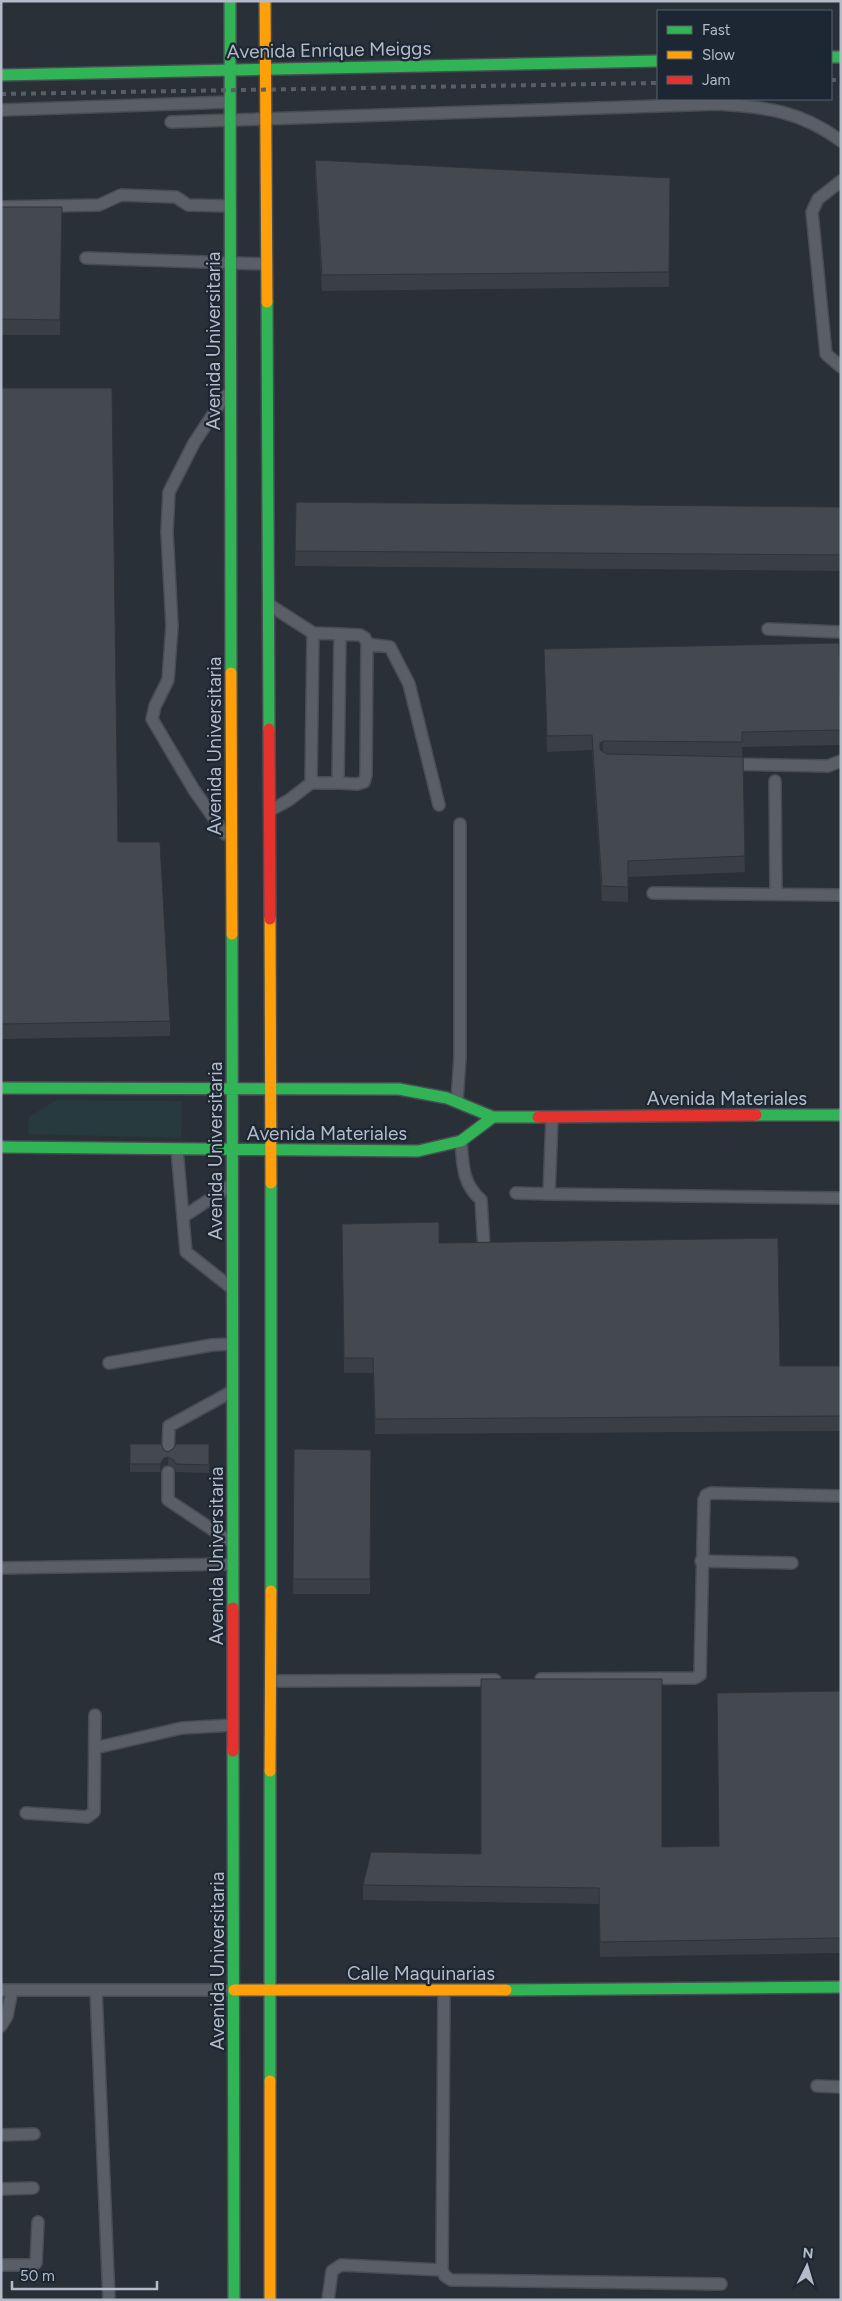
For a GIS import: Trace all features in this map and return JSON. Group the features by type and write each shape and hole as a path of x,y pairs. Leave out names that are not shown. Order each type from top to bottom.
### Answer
{"main road":[{"name":"Avenida Universitaria","path":"230,1 231,386 237,810 232,844 233,1564 238,1694 234,1725 234,2300"},
{"path":"265,1 268,604 264,811 271,1150 272,1681 267,1694 272,1989 270,2300"},
{"name":"Avenida Enrique Meiggs","path":"1,75 657,61"},
{"name":"Avenida Materiales","path":"1,1088 399,1089 427,1092 457,1101 493,1117 841,1115"},
{"name":"Avenida Materiales","path":"1,1147 418,1151 461,1142 493,1117"},
{"name":"Calle Maquinarias","path":"234,1990 841,1987"}],"lane":[{"path":"1,110 230,102"},
{"path":"171,122 718,104 757,106 787,112 815,124 841,141"},
{"path":"841,181 818,199 812,212 826,354 841,367"},
{"path":"1,207 99,205 121,195 176,197 188,205 230,206"},
{"path":"86,258 266,264"},
{"path":"231,386 194,444 169,492 167,532 172,626 168,680 155,706 152,719 194,790 232,844"},
{"path":"264,811 289,800 311,783 357,784 364,782 366,775 367,644 365,638 360,635 313,633 268,604"},
{"path":"768,630 841,632"},
{"path":"311,783 313,633"},
{"path":"338,784 340,634"},
{"path":"367,644 390,647 408,684 439,804"},
{"path":"712,764 828,766 841,761"},
{"path":"775,781 776,894"},
{"path":"457,1101 460,1058 460,824"},
{"path":"653,893 841,895"},
{"path":"549,1194 552,1117"},
{"path":"461,1142 464,1176 468,1186 481,1200 484,1248"},
{"path":"177,1149 186,1252 232,1288"},
{"path":"184,1217 232,1184"},
{"path":"516,1193 841,1198"},
{"path":"109,1363 232,1344"},
{"path":"168,1452 169,1426 233,1391"},
{"path":"168,1472 168,1500 233,1543"},
{"path":"526,1679 695,1678 700,1675 701,1561 704,1500 706,1495 711,1493 841,1496"},
{"path":"701,1561 792,1563"},
{"path":"1,1568 233,1564"},
{"path":"272,1681 506,1679"},
{"path":"26,1813 91,1816 94,1812 95,1715"},
{"path":"95,1748 182,1728 234,1725"},
{"path":"1,2026 8,2016 7,1990"},
{"name":"Calle Maquinarias","path":"7,1990 234,1990"},
{"path":"96,1990 109,2300"},
{"path":"444,1990 442,2270 445,2276 451,2280 721,2284"},
{"path":"817,2086 841,2087"},
{"path":"1,2135 34,2134"},
{"path":"1,2189 33,2188"},
{"path":"1,2265 34,2265 36,2263 38,2222"},
{"path":"328,2300 332,2270 340,2264 442,2270"}],"green space":[{"path":"56,1100 182,1101 181,1138 28,1134 29,1117"}],"building":[{"path":"315,160 670,178 669,272 322,275"},
{"path":"1,207 62,207 60,320 1,319"},
{"path":"1,388 112,388 118,842 160,842 170,1021 1,1024"},
{"path":"296,502 841,507 841,555 295,551"},
{"path":"839,643 841,730 742,732 742,742 603,741 600,743 600,750 607,754 743,757 745,856 628,861 628,887 602,886 592,735 547,736 544,649"},
{"path":"439,1222 439,1243 778,1238 780,1366 841,1366 841,1416 375,1419 373,1358 344,1358 342,1224"},
{"path":"130,1444 161,1444 164,1450 168,1452 176,1444 209,1444 209,1465 176,1464 174,1460 168,1457 164,1458 160,1464 130,1464"},
{"path":"294,1449 371,1450 370,1579 293,1579"},
{"path":"481,1679 662,1679 662,1847 719,1846 717,1693 841,1691 841,1938 600,1942 599,1888 363,1885 371,1852 481,1854"}],"railway":[{"path":"832,80 841,80"},
{"path":"1,94 657,83"}],"traffic: fast":[{"path":"230,1 231,673"},
{"path":"832,57 841,57"},
{"path":"1,75 657,61"},
{"path":"267,302 269,729"},
{"path":"232,934 233,1608"},
{"path":"1,1088 399,1089 447,1098 493,1117 538,1117"},
{"path":"756,1115 841,1115"},
{"path":"1,1147 418,1151 461,1141 493,1117"},
{"path":"271,1183 271,1591"},
{"path":"233,1751 234,2300"},
{"path":"270,1771 270,2081"},
{"path":"506,1990 841,1987"}],"traffic: slow":[{"path":"265,1 267,302"},
{"path":"231,673 232,934"},
{"path":"270,919 271,1183"},
{"path":"270,1771 271,1591"},
{"path":"234,1990 506,1990"},
{"path":"270,2081 270,2300"}],"traffic: jam":[{"path":"269,729 270,919"},
{"path":"538,1117 756,1115"},
{"path":"233,1608 233,1751"}]}
